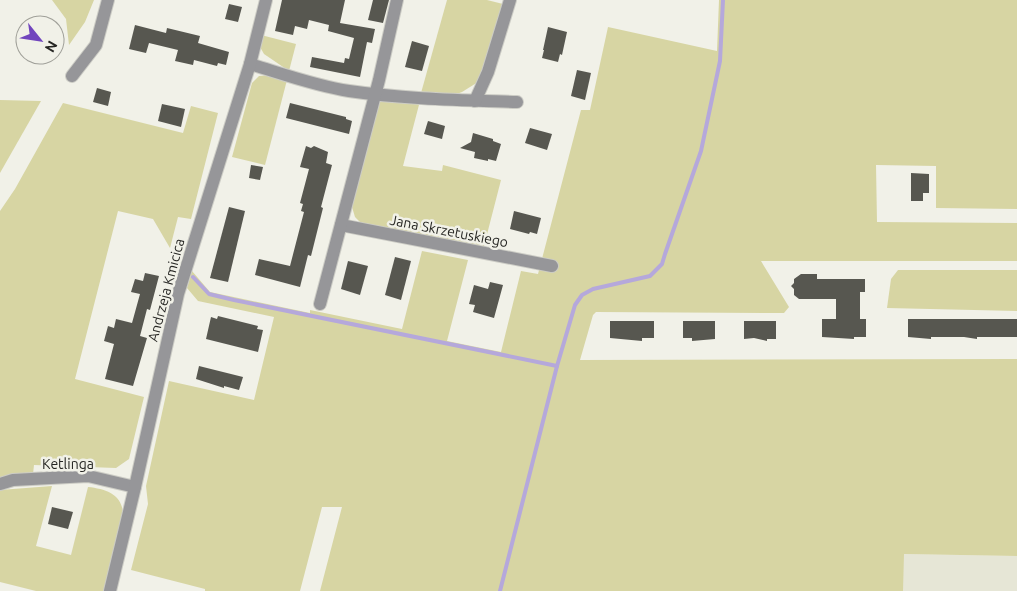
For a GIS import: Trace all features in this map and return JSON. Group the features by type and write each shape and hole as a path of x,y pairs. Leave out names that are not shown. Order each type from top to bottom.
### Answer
{"street":[{"path":"72,76 96,45 108,0"},
{"name":"Andrzeja Kmicica","path":"110,591 178,294 250,64 266,0"},
{"path":"320,304 375,94 397,0"},
{"path":"475,101 488,72 510,0"},
{"path":"250,64 348,91 475,101 517,102"},
{"name":"Jana Skrzetuskiego","path":"340,225 552,266"},
{"name":"Ketlinga","path":"0,484 13,480 88,476 135,486"}],"shaded area":[{"path":"52,0 94,0 85,22 69,45 66,19 65,15"},
{"path":"447,0 487,0 503,4 478,82 454,95 421,93"},
{"path":"719,0 1017,0 1017,209 936,208 936,166 876,165 877,222 1017,223 1017,261 761,261 789,307 784,313 596,312 593,315 580,360 1017,359 1017,556 904,554 903,591 320,591 342,507 322,507 300,591 205,591 205,589 131,570 148,504 146,486 169,381 254,400 274,317 198,301 187,288 192,271 210,292 310,313 310,310 402,329 422,251 468,260 447,341 501,352 521,271 538,274 581,110 590,110 608,27 717,51"},
{"path":"261,35 296,44 289,71 264,54 260,47"},
{"path":"271,75 287,80 265,165 232,157 252,83 259,76"},
{"path":"381,98 420,101 403,166 442,171 443,165 501,180 484,246 362,224 355,217 352,207 376,105"},
{"path":"0,100 41,101 0,173"},
{"path":"63,103 183,133 191,106 218,113 191,219 178,217 170,248 153,219 118,211 75,379 144,397 129,459 116,468 34,465 33,474 0,479 0,211 15,189"},
{"path":"898,270 1017,270 1017,311 887,308 891,279"},
{"path":"52,486 36,546 71,555 88,487 102,489 113,494 121,503 123,517 104,591 36,591 0,582 0,490"},
{"path":"903,554 1017,556 1017,591 903,591"}],"building":[{"path":"282,0 345,0 340,23 375,29 372,43 367,42 360,77 310,67 312,57 344,63 345,58 349,59 354,38 328,31 329,25 309,20 307,29 295,26 293,35 275,31"},
{"path":"373,0 389,0 383,23 368,20"},
{"path":"229,4 242,7 238,22 225,19"},
{"path":"135,25 166,33 167,28 200,36 198,43 229,52 226,65 218,63 217,66 194,60 193,65 175,61 178,50 149,43 146,53 129,49"},
{"path":"548,27 567,32 562,55 560,54 558,62 542,58"},
{"path":"412,41 429,46 422,71 405,67"},
{"path":"577,70 591,73 585,100 571,96"},
{"path":"97,88 111,92 108,106 93,102"},
{"path":"290,103 346,117 346,119 352,121 349,134 286,118"},
{"path":"162,104 185,109 181,127 158,121"},
{"path":"428,121 445,126 442,139 424,134"},
{"path":"530,128 552,134 547,150 525,143"},
{"path":"473,133 493,139 493,141 501,144 496,161 474,158 475,152 460,148 471,142"},
{"path":"306,146 311,148 314,146 328,152 326,163 332,165 311,256 308,255 300,287 255,275 259,259 290,266 304,212 301,211 303,204 300,203 309,169 300,167"},
{"path":"251,165 263,167 260,180 249,178"},
{"path":"911,173 929,174 929,193 923,193 923,201 911,201"},
{"path":"229,207 245,211 228,282 210,278"},
{"path":"514,211 541,218 537,234 510,229"},
{"path":"395,257 411,261 401,300 385,295"},
{"path":"348,261 368,266 360,295 341,289"},
{"path":"145,273 159,276 150,310 147,309 140,336 147,338 133,386 105,379 114,344 104,341 108,326 114,328 116,319 132,323 140,294 131,292 135,279 143,281"},
{"path":"801,274 817,274 817,279 865,279 865,292 860,292 860,319 866,319 866,337 854,337 854,339 822,337 822,319 836,319 836,299 799,299 794,295 794,289 791,286 794,283 794,279"},
{"path":"490,282 503,285 494,318 473,312 475,305 469,304 474,285 488,289"},
{"path":"218,316 258,326 257,329 263,330 258,352 206,339 211,317 217,319"},
{"path":"908,319 1017,319 1017,337 977,337 977,339 931,337 931,339 908,337"},
{"path":"610,321 654,321 654,338 642,338 642,341 610,338"},
{"path":"683,321 715,321 715,339 692,341 692,338 683,338"},
{"path":"744,321 776,321 776,339 767,339 767,341 754,338 744,339"},
{"path":"199,366 243,377 239,390 224,386 224,388 196,379"},
{"path":"52,507 73,512 68,529 48,524"}],"waterway":[{"path":"500,591 557,366 575,305 582,295 593,289 650,276 662,264 701,151 720,61 723,0"},
{"path":"193,277 209,294 557,366"}]}
